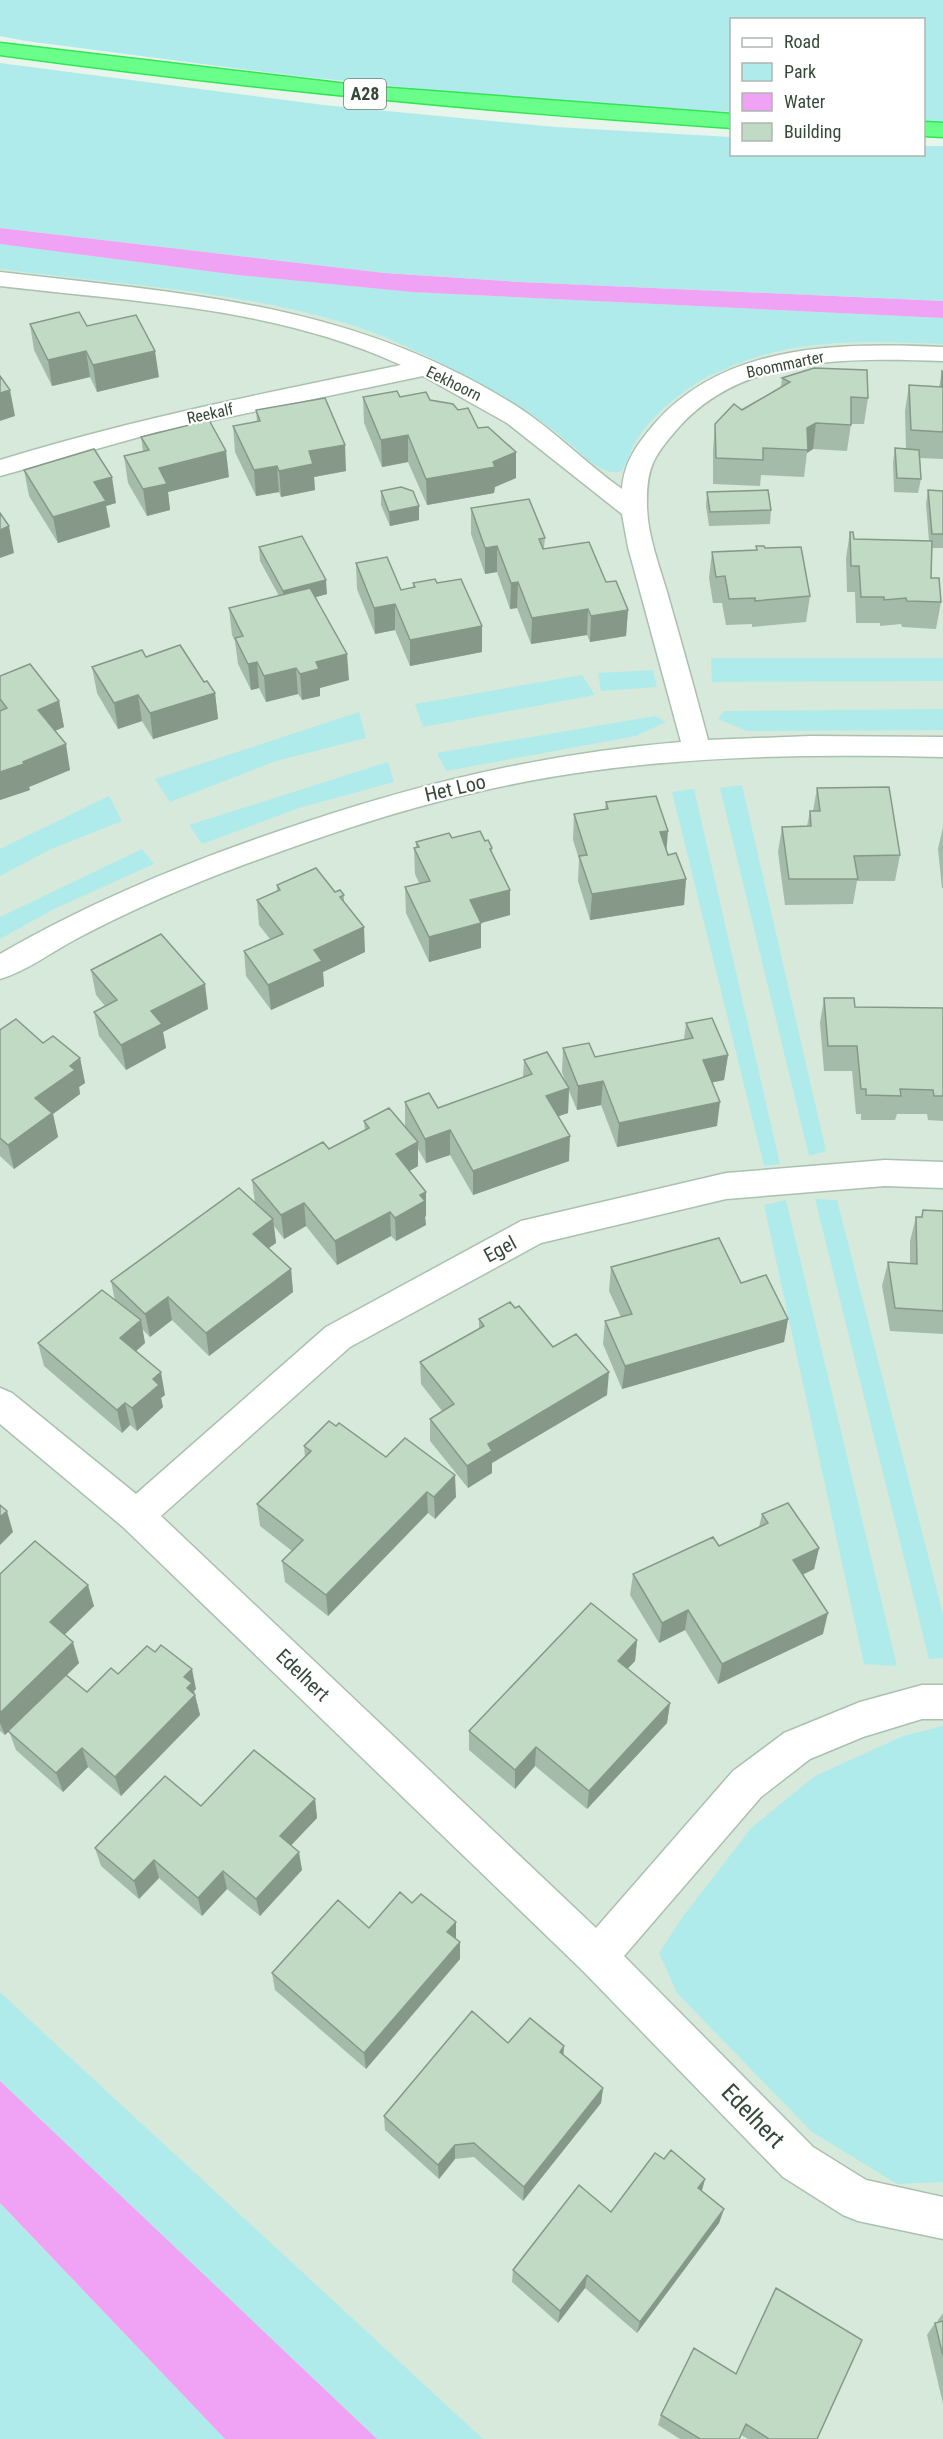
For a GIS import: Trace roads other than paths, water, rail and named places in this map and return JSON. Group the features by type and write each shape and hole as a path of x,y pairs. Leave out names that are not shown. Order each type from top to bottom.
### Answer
{"highway":[{"name":"A28","path":"0,50 215,78 444,102 730,122"},
{"path":"925,129 943,130"}],"street":[{"name":"Eekhoorn","path":"0,279 231,308 292,319 341,333 423,368 506,411 544,438 585,475 634,510"},
{"name":"Boommarter","path":"634,510 640,461 660,432 678,411 741,372 795,359 845,352 943,354"},
{"name":"Reekalf","path":"0,468 105,437 200,414 423,368"},
{"path":"634,510 641,547 697,750"},
{"name":"Het Loo","path":"0,968 136,895 234,857 419,796 527,772 600,760 697,750 809,746 943,747"},
{"name":"Egel","path":"136,1516 338,1337 533,1231 726,1186 885,1173 943,1176"},
{"name":"Edelhert","path":"0,1403 136,1516 597,1957 798,2162 858,2200 943,2218"},
{"path":"597,1957 747,1784 797,1746 860,1720 922,1702 943,1702"}],"water":[{"path":"0,228 385,273 520,282 943,301 943,318 412,292 238,275 0,244"},
{"path":"0,2081 377,2439 225,2439 0,2203"}]}
